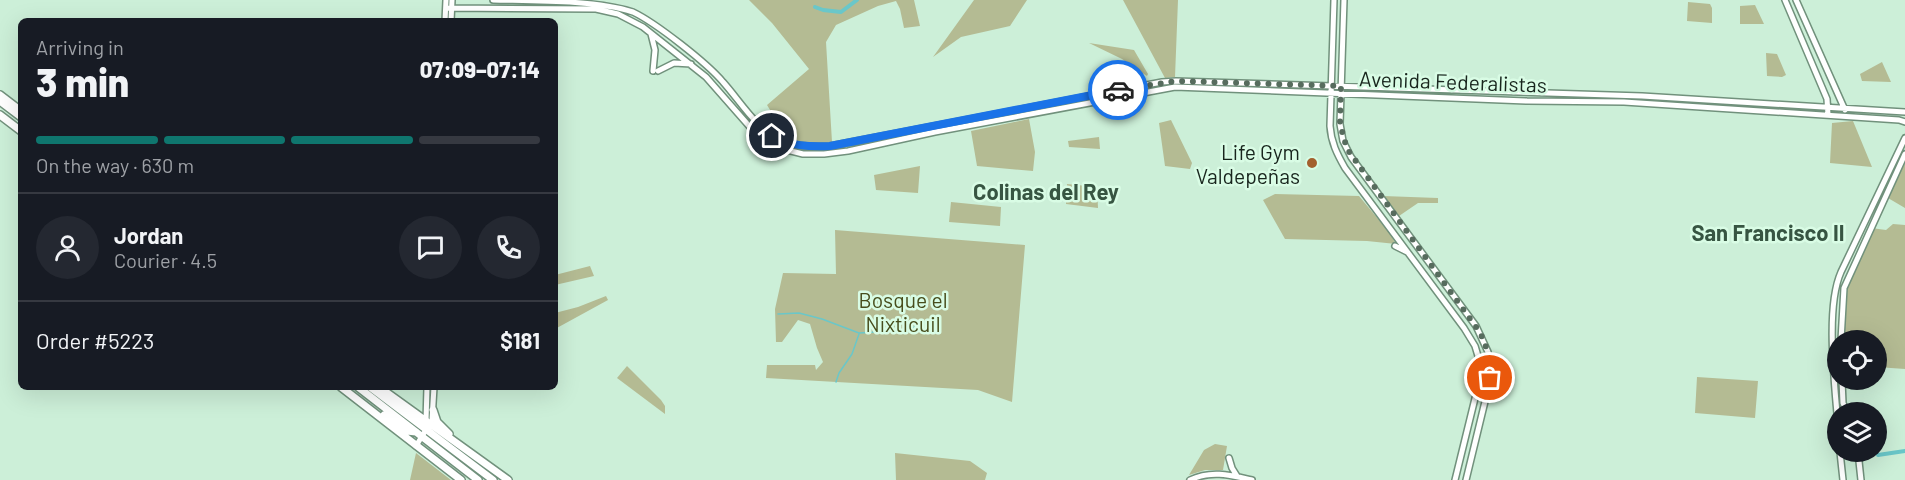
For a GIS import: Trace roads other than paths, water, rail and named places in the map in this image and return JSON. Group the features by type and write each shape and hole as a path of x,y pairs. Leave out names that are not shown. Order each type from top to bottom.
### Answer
{"main road":[{"path":"0,95 18,109"},
{"path":"0,101 18,115"},
{"path":"0,109 18,123"},
{"path":"0,115 18,129"},
{"path":"345,390 461,480"},
{"path":"362,390 478,480"},
{"path":"374,390 427,426 453,439"},
{"path":"383,390 493,480"},
{"path":"356,399 370,405 407,431 419,435"},
{"path":"433,410 437,422 453,439 508,480"}],"street":[{"path":"446,0 450,5"},
{"name":"Avenida Federalistas","path":"493,0 598,3 635,13 709,68 765,130 781,141 802,146 830,146 1170,81 1642,96 1905,112"},
{"path":"1334,0 1330,132 1336,153 1467,332 1478,356 1480,378 1455,480"},
{"path":"1344,0 1340,124 1347,149 1476,326 1491,362 1490,378 1466,480"},
{"path":"1785,0 1827,99 1828,115"},
{"path":"1796,0 1847,117"},
{"name":"Avenida Federalistas","path":"450,5 602,10 627,18 650,32 693,65 757,135 779,148 803,154 848,151 1166,88 1527,101 1624,102 1904,121"},
{"path":"650,32 655,50 656,71 674,63 693,65"},
{"path":"1808,51 1816,47"},
{"path":"1527,93 1527,101"},
{"path":"1904,121 1905,112"},
{"path":"1833,330 1834,295 1838,279 1905,138"},
{"path":"1336,153 1347,149"},
{"path":"1842,330 1844,288 1905,154"},
{"path":"1395,246 1410,254"},
{"path":"1467,332 1476,326"},
{"path":"427,390 427,426"},
{"path":"415,445 419,435 427,426 433,410 434,390"},
{"path":"1229,458 1238,477"},
{"path":"1841,462 1843,480"},
{"path":"1859,462 1861,480"},
{"path":"1190,480 1209,474 1226,474 1252,480"}],"waterway":[{"path":"815,7 841,12 857,0"},
{"path":"778,314 799,313 859,333 908,330 929,320"},
{"path":"836,382 839,373 852,354 859,334"},
{"path":"1887,454 1905,451"}],"place":[{"name":"Life Gym Valdepeñas","path":"1312,163"}],"district":[{"name":"Colinas del Rey","path":"1046,191"},
{"name":"San Francisco II","path":"1768,232"}],"park label":[{"name":"Bosque el Nixticuil","path":"903,311"}]}
